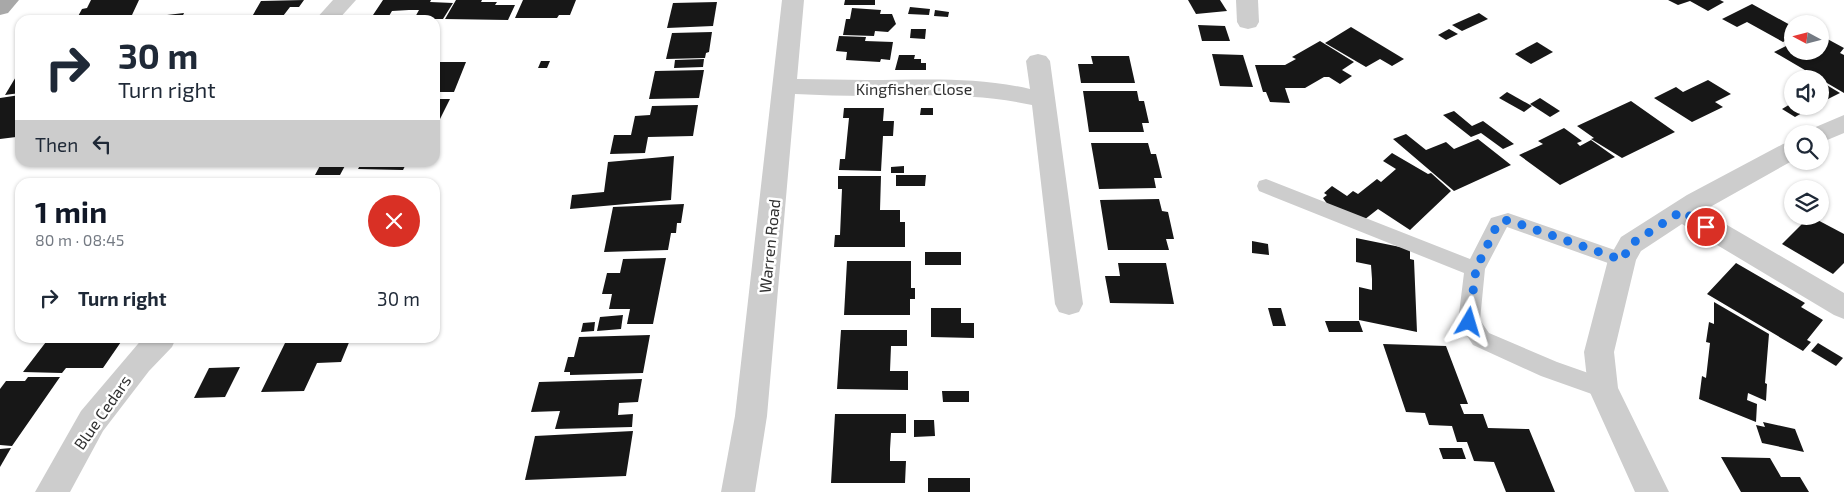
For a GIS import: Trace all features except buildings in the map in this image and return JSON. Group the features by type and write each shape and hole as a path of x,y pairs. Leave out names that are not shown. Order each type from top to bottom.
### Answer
{"main road":[{"path":"0,8 8,0"}],"street":[{"path":"331,15 346,0"},
{"name":"Warren Road","path":"738,492 751,416 793,0"},
{"path":"1248,0 1248,22"},
{"path":"1038,61 1069,304"},
{"name":"Kingfisher Close","path":"785,86 866,88 951,86 999,90 1042,100"},
{"path":"1829,131 1844,123"},
{"path":"1652,492 1603,388 1599,352 1622,260 1631,244 1682,211 1784,154"},
{"path":"1682,211 1844,307"},
{"name":"Blue Cedars","path":"52,492 92,421 138,362 156,343"}],"lane":[{"path":"1266,186 1476,269"},
{"path":"1603,388 1549,370 1481,339 1469,322 1476,269 1498,223 1508,220 1622,260"}],"route":[{"path":"1469,322 1476,269 1498,223 1508,220 1622,260 1631,244 1682,211 1706,227"}]}
